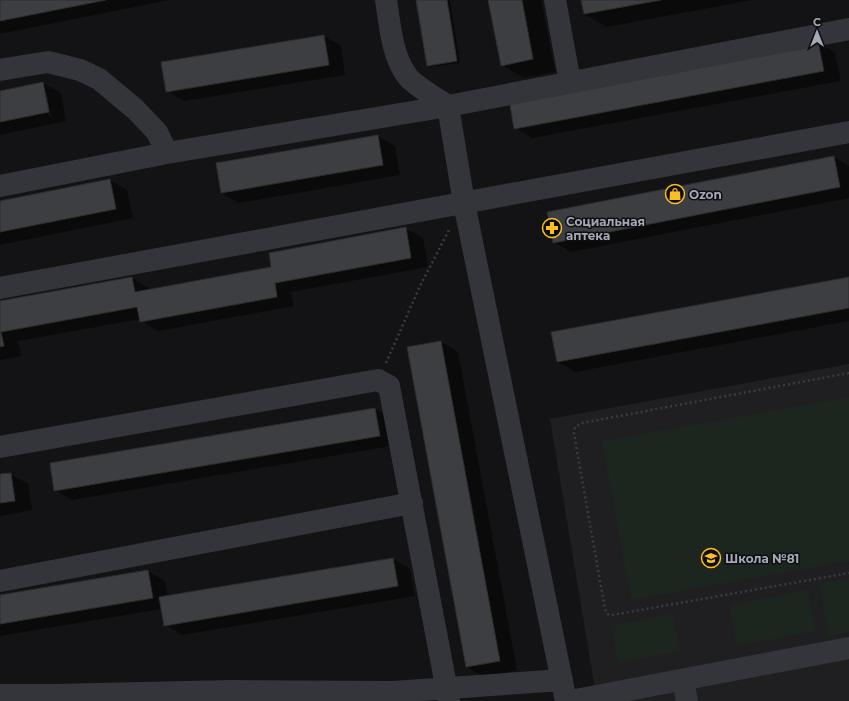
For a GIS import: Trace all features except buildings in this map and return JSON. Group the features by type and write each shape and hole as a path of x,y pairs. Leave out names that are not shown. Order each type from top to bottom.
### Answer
{"lane":[{"path":"0,695 49,698 386,696 564,691 464,203 448,106 408,78 394,46 386,0"},
{"path":"555,0 570,82"},
{"path":"0,186 167,153 448,106 849,29"},
{"path":"0,70 48,62 80,70 99,79 135,109 157,132 167,153"},
{"path":"0,288 849,132"},
{"path":"0,447 378,380 389,386 448,695"},
{"path":"0,581 412,503"},
{"path":"570,701 849,648"},
{"path":"683,680 687,701"}],"path":[{"path":"378,380 420,286 464,203"},
{"path":"849,373 582,423 575,427 574,434 607,614 612,615 849,573"}],"shaded area":[{"name":"Школа №81","path":"849,364 849,701 597,701 550,419"},
{"path":"849,397 849,561 631,600 602,441"},
{"path":"849,578 849,632 829,636 819,584"},
{"path":"808,590 816,631 737,646 729,605"},
{"path":"673,614 680,651 618,663 611,626"}],"place":[{"name":"Ozon","path":"675,194"},
{"name":"Социальная аптека","path":"552,228"},
{"name":"Школа №81","path":"711,558"}]}
